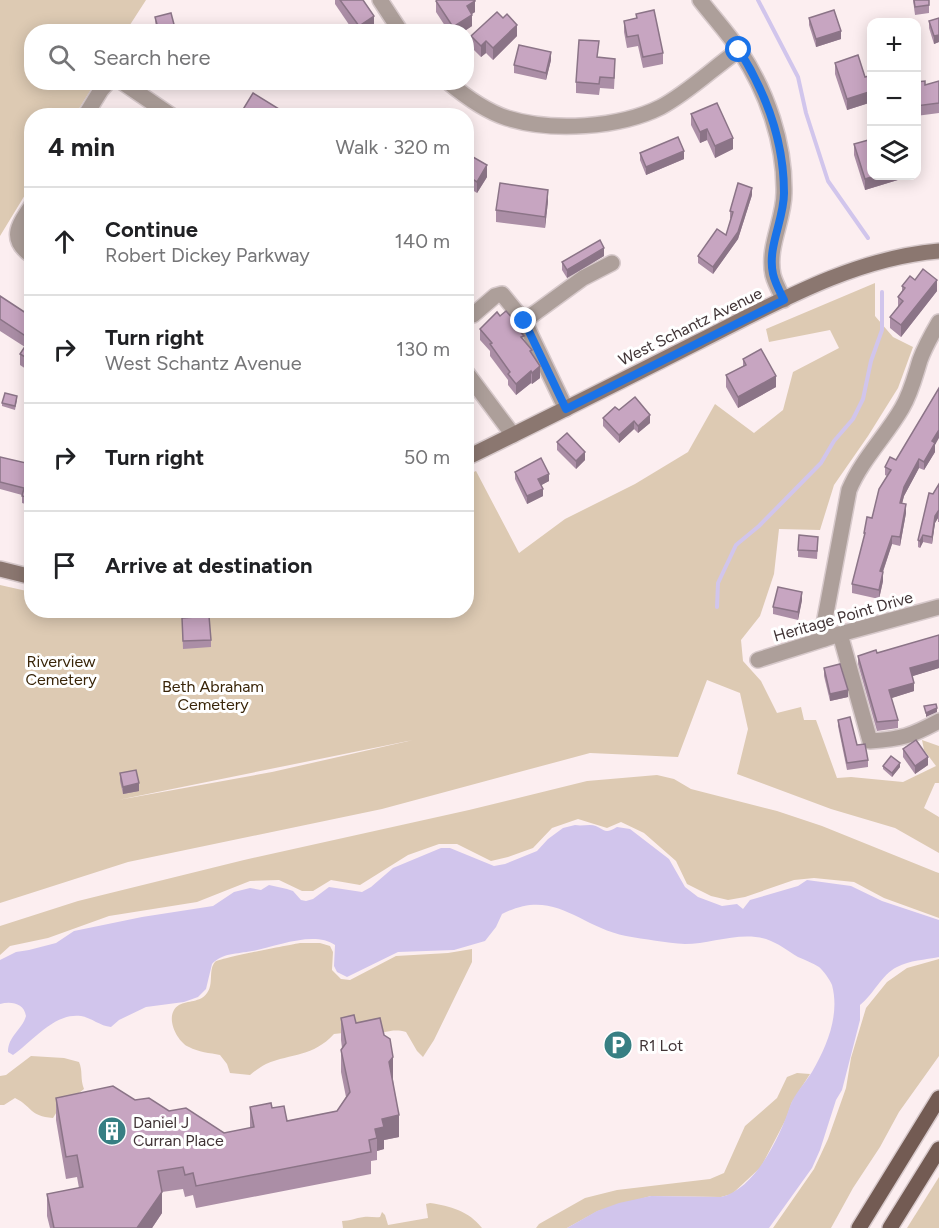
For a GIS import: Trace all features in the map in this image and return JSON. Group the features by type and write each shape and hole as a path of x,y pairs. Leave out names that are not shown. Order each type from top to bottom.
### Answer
{"main road":[{"name":"West Schantz Avenue","path":"474,454 784,300 861,267 888,259 939,251"},
{"path":"0,569 24,575"},
{"path":"859,1228 939,1098"},
{"path":"890,1228 939,1149"}],"street":[{"path":"380,0 396,24"},
{"path":"700,0 739,50 756,77 777,134 784,194 782,216 772,262 774,277 784,300"},
{"path":"459,90 484,108 507,118 531,123 590,125 620,121 643,115 663,105 739,50"},
{"path":"90,108 101,90"},
{"path":"135,90 160,108"},
{"path":"24,219 18,229 17,239 24,249"},
{"path":"524,321 583,278 612,263"},
{"path":"474,314 495,296 502,294 524,321 566,409"},
{"path":"824,639 824,624 849,490 864,461 902,408 921,357 939,322"},
{"path":"474,383 513,435"},
{"name":"Heritage Point Drive","path":"758,660 840,634 939,607"},
{"path":"840,634 870,741 897,739 912,735 939,721"}],"green space":[{"path":"0,0 146,0 131,24 24,24 24,90 91,90 79,108 24,108 24,197 0,236"},
{"path":"875,283 875,316 893,337 913,347 898,388 834,485 820,530 779,529 774,574 760,616 741,640 743,661 761,681 777,713 801,707 804,720 816,720 837,778 851,777 903,782 936,766 924,750 922,740 939,746 939,783 935,783 924,808 939,817 939,853 895,828 831,809 737,774 748,729 740,693 707,680 678,757 590,753 382,809 128,862 0,903 0,585 24,590 24,618 474,618 474,472 476,471 519,553 565,519 635,484 688,452 715,404 754,433 783,410 793,372 839,348 830,330 769,342 766,329","holes":["413,740 272,772 118,800"]},
{"path":"657,775 674,779 691,789 777,811 822,826 939,873 939,918 884,898 854,882 814,878 794,880 745,897 728,900 711,896 687,884 676,861 644,833 621,822 607,828 578,819 552,828 533,848 491,861 457,844 439,844 408,855 360,885 331,880 313,891 302,891 279,880 250,881 197,902 109,916 48,938 10,946 0,955 0,926 78,901 244,860 587,781"},
{"path":"300,943 320,943 330,946 333,952 332,970 341,979 350,980 396,956 472,949 472,962 434,1040 423,1057 406,1032 397,1030 373,1034 339,1033 310,1051 266,1064 250,1075 230,1073 220,1055 193,1049 180,1040 172,1021 174,1009 182,1003 197,1000 207,993 215,962"},
{"path":"939,959 939,1056 899,1112 831,1228 773,1228 814,1169 828,1139 846,1088 851,1058 866,1008 887,982 907,968"},
{"path":"31,1056 64,1058 79,1062 84,1089 58,1110 53,1118 35,1113 15,1098 0,1105 0,1076 6,1075"},
{"path":"797,1073 810,1074 792,1102 786,1119 761,1167 732,1194 721,1197 651,1196 598,1211 567,1228 536,1228 539,1224 585,1198 617,1190 710,1179 724,1173 745,1126 777,1098 787,1077"},
{"path":"939,1177 939,1228 907,1228"},
{"path":"426,1204 459,1210 471,1217 482,1228 343,1228 342,1221 380,1217 382,1212 388,1225 428,1218"}],"shaded area":[{"path":"575,825 594,825 605,831 617,827 630,829 669,859 685,887 698,897 722,906 737,904 743,909 750,900 798,886 807,880 851,886 882,901 939,920 939,957 912,962 891,970 860,1005 860,1020 842,1090 836,1100 820,1150 812,1168 769,1228 567,1228 597,1211 619,1203 651,1196 721,1197 745,1184 764,1160 780,1132 792,1101 823,1052 831,1030 834,1008 832,985 821,968 766,939 746,936 685,944 663,942 609,931 551,906 520,907 502,914 496,927 485,941 454,950 398,952 347,977 337,972 334,966 335,945 316,939 294,941 225,956 212,964 206,989 198,997 184,1002 146,1007 119,1020 111,1027 89,1018 71,1016 44,1029 13,1055 8,1052 10,1042 26,1016 23,1008 16,1004 0,1004 0,960 16,952 56,943 74,931 213,906 234,892 250,888 261,890 269,885 287,889 293,891 301,900 306,901 313,899 329,887 362,892 393,868 441,848 450,848 494,866 505,864 537,851 563,828"}],"building":[{"path":"340,0 363,0 374,16 362,24 358,24"},
{"path":"475,0 467,6 472,15 458,24 451,24 436,1"},
{"path":"914,0 929,0 929,5 915,7"},
{"path":"654,10 663,53 643,57 638,35 627,37 624,21 637,18 636,14"},
{"path":"834,10 841,31 816,39 809,18"},
{"path":"497,12 503,18 507,14 517,25 493,48 486,41 481,46 474,39 474,33"},
{"path":"171,13 174,24 157,24 155,17"},
{"path":"939,18 939,35 934,36 929,21"},
{"path":"579,40 599,41 597,57 615,59 614,78 600,77 599,84 576,82"},
{"path":"519,45 551,52 546,73 514,65"},
{"path":"858,55 865,77 867,76 867,93 847,99 835,63"},
{"path":"921,81 925,81 925,85 939,81 939,103 921,105"},
{"path":"253,93 277,108 244,108"},
{"path":"717,103 733,138 715,146 707,129 700,132 691,114"},
{"path":"678,137 684,151 646,167 640,153"},
{"path":"867,140 867,178 865,179 854,144"},
{"path":"474,158 487,165 477,182 474,180"},
{"path":"500,183 548,190 545,217 496,210"},
{"path":"738,183 752,188 738,232 713,267 698,256 717,229 726,235"},
{"path":"600,240 604,248 567,270 562,262"},
{"path":"923,269 937,280 901,325 890,317 903,301 898,297 905,288 902,286 910,276 915,280"},
{"path":"0,296 24,312 24,335 0,319"},
{"path":"506,311 524,336 521,337 532,350 530,351 540,366 516,384 490,344 492,343 480,329 497,312 500,316"},
{"path":"761,349 776,376 738,397 726,375 746,365 743,359"},
{"path":"939,388 939,430 932,441 935,443 924,462 919,459 904,487 900,503 906,504 900,537 892,536 880,571 883,572 879,590 852,584 867,517 872,518 879,489 891,470 885,467 890,457 896,460"},
{"path":"5,393 17,396 15,406 2,403"},
{"path":"635,397 650,415 638,426 634,421 619,435 603,418 615,407 619,410"},
{"path":"567,433 585,452 576,461 557,442"},
{"path":"0,457 24,463 24,488 0,482"},
{"path":"541,458 549,474 538,479 543,489 527,496 515,472"},
{"path":"939,484 939,510 935,516 932,537 923,535 920,541 918,540 929,493 933,494"},
{"path":"799,535 818,537 817,551 798,550"},
{"path":"778,587 802,592 798,612 773,607"},
{"path":"182,618 209,618 211,640 183,641"},
{"path":"939,635 939,660 910,668 914,683 889,690 898,720 877,722 858,656 876,650 877,653"},
{"path":"840,664 848,690 830,694 824,668"},
{"path":"936,704 937,708 926,713 924,706"},
{"path":"850,717 857,745 865,744 868,760 847,763 838,720"},
{"path":"916,740 928,757 915,766 903,749"},
{"path":"891,756 900,763 892,773 883,766"},
{"path":"136,770 139,783 123,787 120,773"},
{"name":"Daniel J Curran Place","path":"354,1015 356,1023 380,1018 384,1035 390,1039 393,1057 389,1062 399,1115 382,1119 384,1127 375,1129 377,1138 369,1140 371,1152 196,1186 193,1173 185,1175 183,1167 158,1171 162,1192 137,1228 54,1228 47,1194 83,1187 77,1155 66,1157 56,1098 113,1086 135,1100 149,1098 169,1111 186,1108 224,1133 254,1127 250,1107 271,1103 272,1108 284,1106 287,1121 337,1111 350,1092 341,1050 346,1043 341,1018"}],"waterway":[{"path":"758,0 798,77 806,113 828,181 868,238"},
{"path":"717,607 718,583 736,545 759,526 821,463 834,441 853,419 863,399 871,361 882,330 882,292"}],"place":[{"name":"R1 Lot","path":"618,1045"},
{"name":"Daniel J Curran Place","path":"112,1131"}],"route":[{"path":"524,321 566,409 784,300 774,277 772,262 782,216 783,166 777,134 765,98 756,77 739,50"}],"park label":[{"name":"Riverview Cemetery","path":"61,670"},
{"name":"Beth Abraham Cemetery","path":"213,695"}]}
